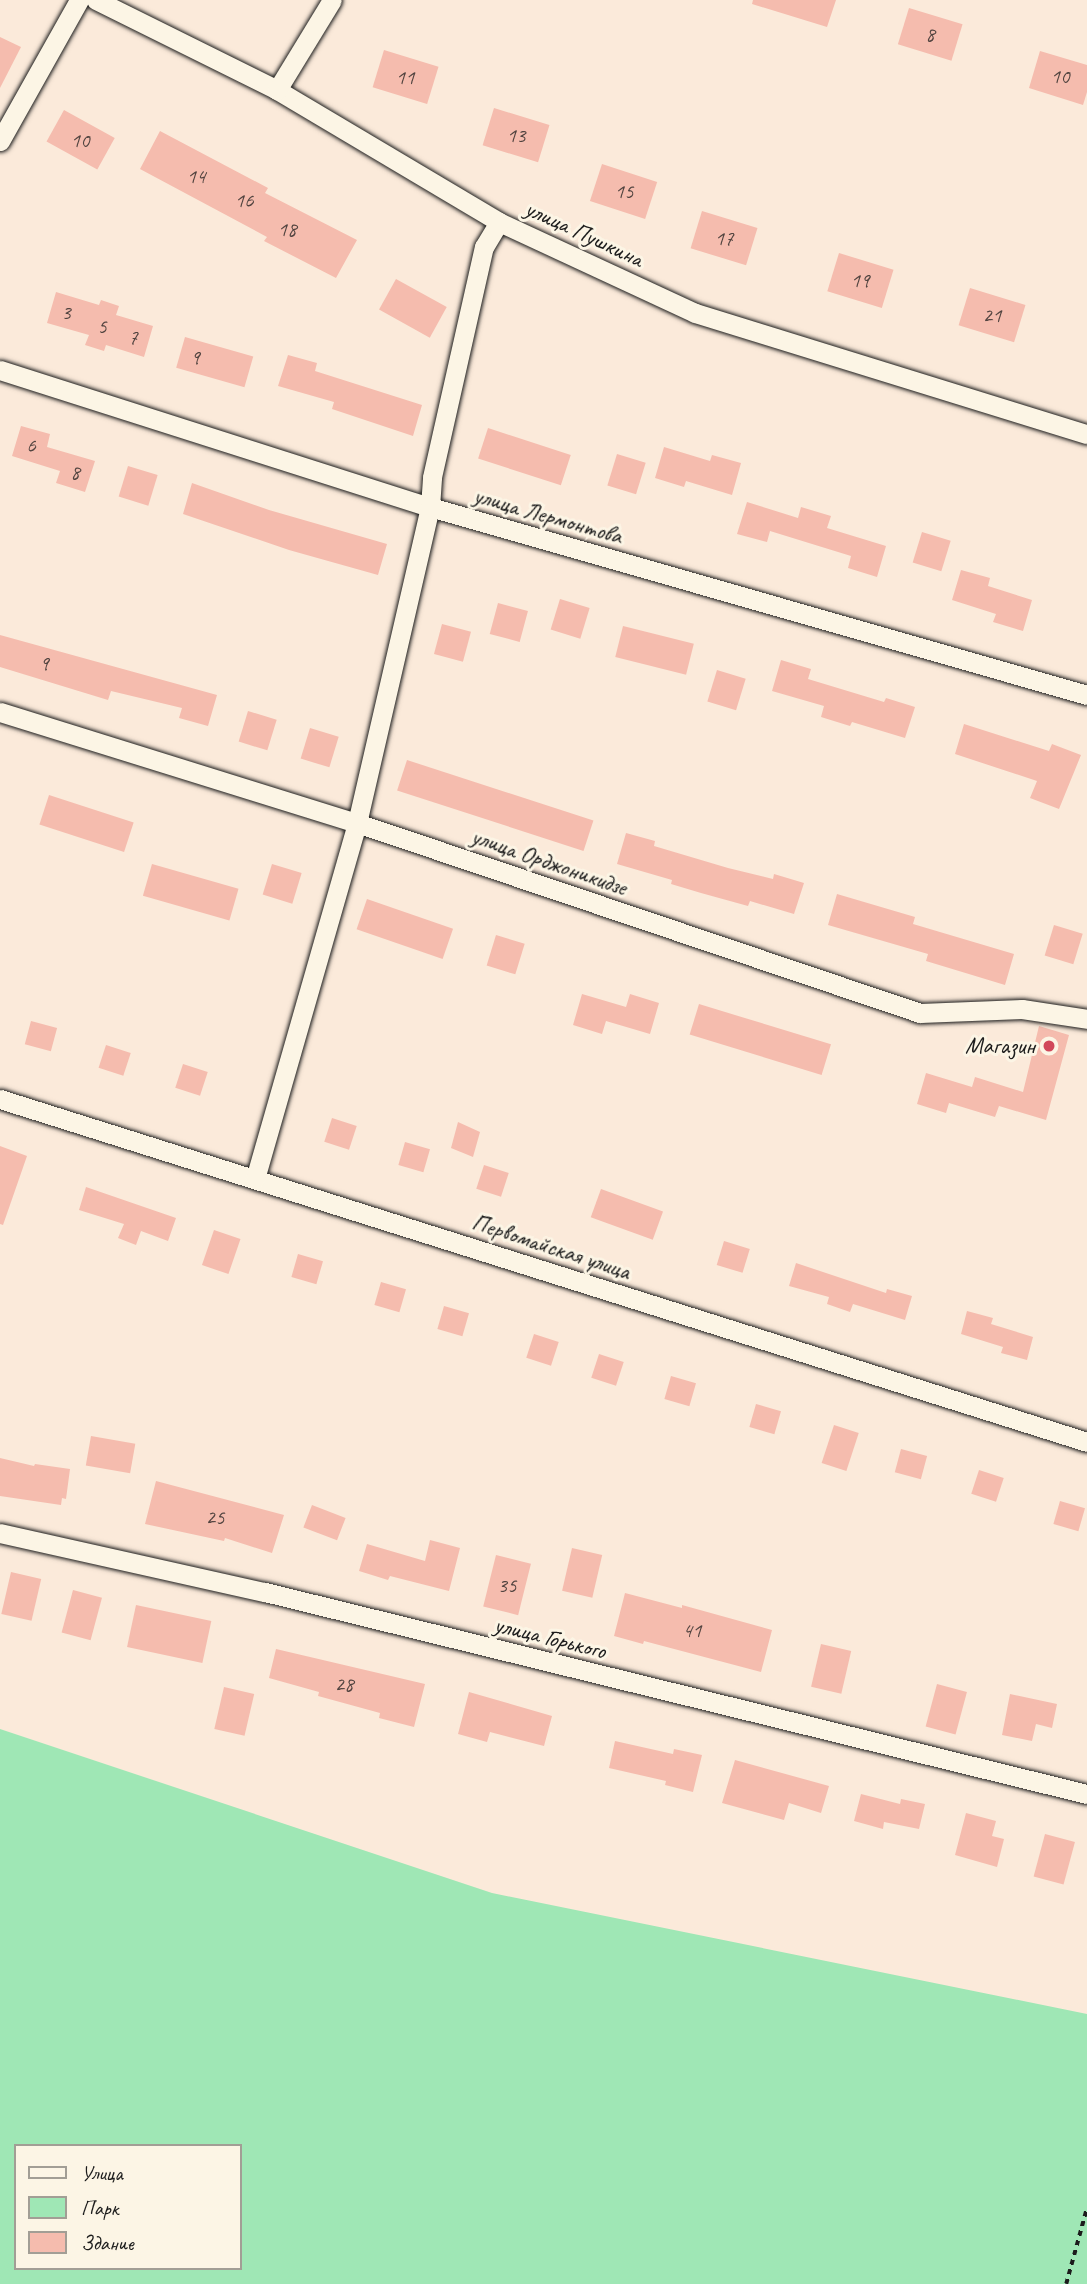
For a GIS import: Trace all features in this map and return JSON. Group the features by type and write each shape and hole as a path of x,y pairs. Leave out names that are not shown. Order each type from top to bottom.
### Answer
{"street":[{"path":"0,141 79,0"},
{"name":"улица Пушкина","path":"96,0 277,90 499,222 695,313 1087,434"},
{"path":"277,90 332,0"},
{"path":"256,1179 357,823 430,507 432,477 484,247 499,222"},
{"name":"улица Лермонтова","path":"0,370 430,507 1087,695"},
{"name":"улица Орджоникидзе","path":"0,712 357,823 920,1013 1022,1009 1087,1019"},
{"name":"Первомайская улица","path":"0,1099 1087,1442"},
{"name":"улица Горького","path":"0,1534 265,1592 1087,1794"}],"path":[{"path":"1066,2284 1087,2207"}],"green space":[{"path":"0,1729 492,1893 1087,2014 1087,2284 0,2284"}],"building":[{"path":"753,0 836,0 827,27 752,4"},
{"path":"909,8 963,24 951,61 898,44"},
{"path":"0,37 21,47 0,88"},
{"path":"384,50 439,67 427,104 373,87"},
{"path":"1040,51 1087,65 1087,92 1083,105 1029,88"},
{"path":"494,108 549,125 538,162 483,145"},
{"path":"64,110 115,138 97,170 47,141"},
{"path":"160,131 268,188 265,193 357,240 336,278 264,241 267,237 140,169"},
{"path":"602,164 657,182 645,219 590,201"},
{"path":"702,211 757,228 746,265 691,248"},
{"path":"839,253 894,270 882,308 827,291"},
{"path":"396,279 447,307 430,338 379,310"},
{"path":"970,288 1025,305 1014,342 959,325"},
{"path":"56,292 99,305 101,300 119,306 116,315 153,326 144,357 106,345 104,351 85,345 89,335 47,323"},
{"path":"185,337 253,357 244,387 176,368"},
{"path":"288,355 317,363 315,371 422,405 413,436 332,409 334,402 278,386"},
{"path":"21,426 50,434 47,447 95,461 85,492 56,483 60,471 12,456"},
{"path":"488,428 571,455 561,485 478,458"},
{"path":"664,447 710,461 712,455 741,463 732,495 686,481 684,487 655,478"},
{"path":"617,454 646,463 636,494 607,486"},
{"path":"128,466 158,475 148,506 119,497"},
{"path":"192,483 269,510 387,544 378,575 289,550 183,514"},
{"path":"747,502 798,518 801,507 831,516 827,528 886,546 877,577 848,568 851,556 770,531 767,542 737,534"},
{"path":"922,532 951,541 941,571 913,563"},
{"path":"961,570 990,578 988,586 1032,600 1023,631 993,622 996,614 952,600"},
{"path":"560,599 590,608 580,639 551,630"},
{"path":"498,603 528,611 520,642 490,634"},
{"path":"442,624 471,632 463,662 434,654"},
{"path":"623,626 694,644 686,675 615,657"},
{"path":"0,635 217,695 208,726 179,718 182,708 111,691 108,700 0,667"},
{"path":"781,660 811,669 808,679 884,702 886,698 915,707 905,738 852,722 850,726 821,717 824,706 772,691"},
{"path":"717,670 746,679 736,710 707,702"},
{"path":"248,711 277,720 267,750 239,742"},
{"path":"964,724 1049,751 1052,744 1081,755 1059,809 1030,798 1037,781 955,754"},
{"path":"310,728 339,737 329,767 301,759"},
{"path":"407,760 593,821 584,851 397,790"},
{"path":"49,795 134,823 124,852 39,824"},
{"path":"626,833 655,841 654,846 728,868 773,879 774,874 804,883 794,914 750,901 748,906 701,893 671,884 672,880 617,864"},
{"path":"152,864 239,889 229,921 143,896"},
{"path":"272,864 302,873 292,904 263,895"},
{"path":"837,894 915,917 913,924 1014,954 1005,985 926,961 928,954 828,925"},
{"path":"367,899 453,929 443,959 357,929"},
{"path":"1054,925 1083,934 1073,964 1045,956"},
{"path":"496,935 525,944 515,974 487,966"},
{"path":"582,994 626,1007 630,994 659,1003 650,1034 606,1021 602,1034 573,1025"},
{"path":"699,1004 831,1044 822,1075 690,1035"},
{"path":"31,1021 57,1028 51,1051 25,1044"},
{"path":"1039,1026 1069,1035 1046,1120 999,1106 995,1117 949,1103 946,1113 917,1104 926,1073 972,1087 975,1077 1023,1092"},
{"path":"106,1045 131,1053 123,1076 99,1068"},
{"path":"183,1064 208,1072 200,1096 175,1088"},
{"path":"332,1118 357,1126 349,1150 324,1142"},
{"path":"458,1122 480,1132 473,1157 451,1148"},
{"path":"405,1142 430,1149 423,1172 398,1165"},
{"path":"0,1146 27,1156 3,1225 0,1224"},
{"path":"484,1165 509,1173 501,1197 476,1189"},
{"path":"86,1187 176,1218 168,1241 141,1231 136,1245 118,1238 124,1224 79,1210"},
{"path":"601,1189 663,1212 653,1240 591,1217"},
{"path":"214,1230 240,1239 228,1274 202,1265"},
{"path":"724,1241 750,1249 743,1273 717,1265"},
{"path":"298,1254 323,1261 316,1284 291,1277"},
{"path":"796,1263 886,1293 887,1289 912,1296 905,1320 853,1304 850,1312 827,1304 829,1297 789,1286"},
{"path":"381,1282 406,1289 399,1312 374,1305"},
{"path":"444,1306 469,1313 462,1336 437,1329"},
{"path":"967,1311 993,1318 991,1324 1033,1337 1027,1360 1001,1353 1003,1347 961,1334"},
{"path":"534,1334 559,1342 551,1366 526,1358"},
{"path":"599,1354 624,1362 616,1386 591,1378"},
{"path":"671,1376 696,1383 689,1406 664,1399"},
{"path":"756,1404 781,1411 774,1434 749,1427"},
{"path":"834,1425 859,1433 846,1471 822,1463"},
{"path":"91,1436 135,1444 130,1473 86,1466"},
{"path":"901,1449 927,1456 921,1479 895,1472"},
{"path":"0,1458 34,1466 70,1469 66,1499 62,1498 61,1505 0,1496"},
{"path":"979,1470 1004,1478 996,1502 971,1494"},
{"path":"156,1481 284,1515 272,1553 225,1538 224,1541 145,1524"},
{"path":"1060,1501 1085,1508 1078,1531 1053,1524"},
{"path":"312,1505 346,1518 337,1540 303,1527"},
{"path":"430,1540 460,1548 449,1591 390,1576 388,1580 359,1571 367,1544 425,1561"},
{"path":"572,1548 602,1555 592,1598 562,1591"},
{"path":"496,1555 531,1564 518,1615 483,1606"},
{"path":"11,1572 41,1579 32,1621 1,1614"},
{"path":"73,1590 102,1598 91,1640 62,1633"},
{"path":"625,1593 682,1608 682,1605 772,1630 761,1672 644,1641 643,1644 614,1636"},
{"path":"136,1605 211,1621 202,1663 127,1647"},
{"path":"821,1644 851,1651 841,1694 811,1687"},
{"path":"276,1649 425,1684 414,1727 379,1718 380,1713 318,1696 319,1692 269,1678"},
{"path":"937,1684 967,1692 956,1735 926,1727"},
{"path":"224,1687 254,1694 245,1736 214,1729"},
{"path":"469,1692 552,1716 544,1746 490,1732 487,1742 458,1734"},
{"path":"1010,1694 1057,1704 1052,1728 1036,1724 1032,1741 1002,1735"},
{"path":"615,1741 673,1754 674,1749 702,1755 693,1792 665,1785 666,1781 609,1768"},
{"path":"735,1760 829,1786 821,1813 789,1803 784,1820 722,1803"},
{"path":"861,1794 900,1804 901,1799 925,1804 919,1829 884,1822 883,1829 854,1821"},
{"path":"966,1813 996,1821 992,1836 1004,1839 997,1867 955,1855"},
{"path":"1045,1834 1075,1842 1064,1885 1034,1877"}],"place":[{"name":"Магазин","path":"1049,1046"}]}
